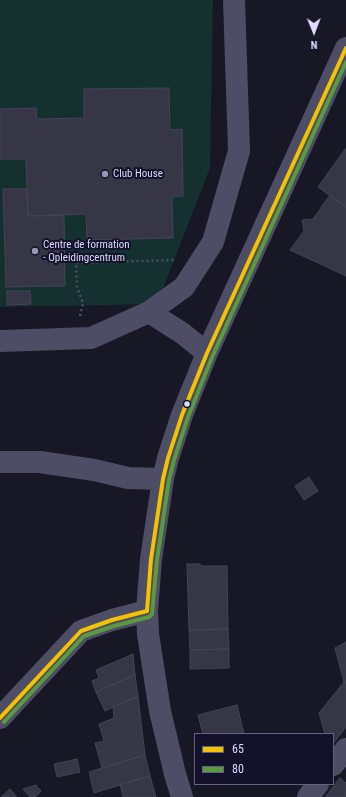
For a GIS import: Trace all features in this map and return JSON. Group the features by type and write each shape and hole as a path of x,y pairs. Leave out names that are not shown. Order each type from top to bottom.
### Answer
{"street":[{"path":"0,341 91,338 149,312 184,287 213,242 239,151 234,0"},
{"path":"182,797 160,711 148,634 147,611 151,559 163,479 182,415 207,353 346,48"},
{"path":"149,312 182,333 207,353"},
{"path":"0,462 40,462 94,470 128,478 163,479"},
{"path":"0,718 81,631 112,620 147,611"},
{"path":"334,764 346,749"},
{"path":"308,797 317,785"}],"path":[{"path":"76,322 80,315 83,303 77,287 76,263 183,260 191,256 202,260"}],"green space":[{"path":"0,0 213,0 210,168 157,304 0,307"}],"building":[{"name":"Club House","path":"169,88 170,130 182,129 183,196 172,197 173,238 87,240 86,214 28,216 26,159 0,159 0,109 36,108 37,119 84,118 84,89"},
{"path":"346,148 346,207 318,187"},
{"name":"Centre de formation - Opleidingcentrum","path":"3,189 27,189 28,216 64,215 65,286 6,287"},
{"path":"330,195 346,207 346,276 290,250 304,231 302,220 313,219"},
{"path":"7,291 30,291 31,304 7,305"},
{"path":"309,477 318,491 304,500 295,486"},
{"path":"187,564 200,564 201,566 227,566 228,629 189,630"},
{"path":"228,629 229,649 190,650 189,630"},
{"path":"346,642 346,683 344,682 335,648"},
{"path":"229,649 229,668 190,669 190,650"},
{"path":"133,654 135,675 96,692 92,681 99,678 96,670"},
{"path":"135,675 138,696 105,711 96,692"},
{"path":"344,682 346,683 346,727 334,743 334,733 325,733 319,713"},
{"path":"138,696 145,755 102,768 95,743 104,741 99,724 114,718 113,707"},
{"path":"237,705 244,733 203,733 198,715"},
{"path":"145,755 150,776 94,793 89,772"},
{"path":"77,759 80,772 57,777 54,764"},
{"path":"150,776 156,797 123,797 120,784"},
{"path":"340,778 346,783 346,797 325,797"},
{"path":"36,785 41,791 35,797 30,797 23,789"},
{"path":"10,789 17,797 1,797"}],"transit line":[{"name":"65","path":"0,718 81,631 112,620 147,611 151,559 163,479 182,415 207,353 346,48"},
{"name":"80","path":"4,722 84,636 149,617 152,614 157,560 169,480 188,417 213,355 346,62"}],"place":[{"name":"Club House","path":"105,174"},
{"name":"Centre de formation - Opleidingcentrum","path":"35,251"}]}
